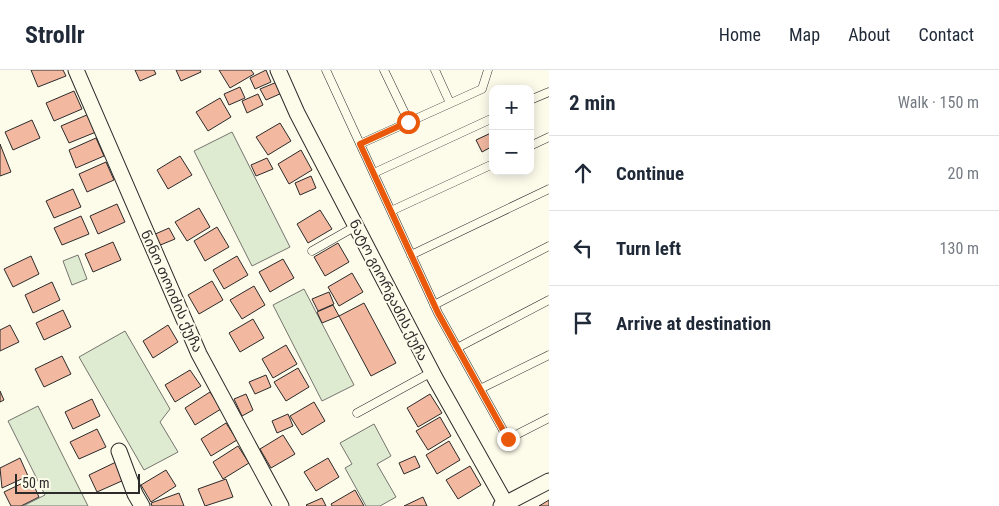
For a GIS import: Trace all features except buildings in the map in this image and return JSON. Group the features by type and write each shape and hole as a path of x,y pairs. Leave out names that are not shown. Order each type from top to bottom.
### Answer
{"street":[{"name":"ნინო თოიძის ქუჩა","path":"76,70 199,354 282,506"},
{"name":"ნატო გიორგაძის ქუჩა","path":"278,70 432,372 505,505"},
{"path":"119,451 135,494 142,506"},
{"path":"505,505 549,481"}],"lane":[{"path":"326,70 434,305 508,439 549,418"},
{"path":"384,70 408,122"},
{"path":"435,70 450,103"},
{"path":"360,144 482,89 488,70"},
{"path":"534,98 549,92"},
{"path":"374,173 489,120"},
{"path":"534,144 549,137"},
{"path":"391,211 489,166"},
{"path":"411,255 549,189"},
{"path":"312,251 356,226"},
{"path":"434,305 549,246"},
{"path":"457,348 549,300"},
{"path":"480,389 549,355"},
{"path":"357,412 432,372"}],"green space":[{"path":"232,132 290,247 252,266 194,151"},
{"path":"78,255 87,279 72,285 63,261"},
{"path":"304,289 354,385 322,401 273,305"},
{"path":"125,331 170,409 160,422 178,452 144,470 79,357"},
{"path":"38,406 88,506 23,506 45,495 8,421"},
{"path":"374,424 391,456 377,464 396,497 380,506 366,506 345,468 352,464 340,443"}],"route":[{"path":"408,122 360,144 438,313 508,439"}]}
